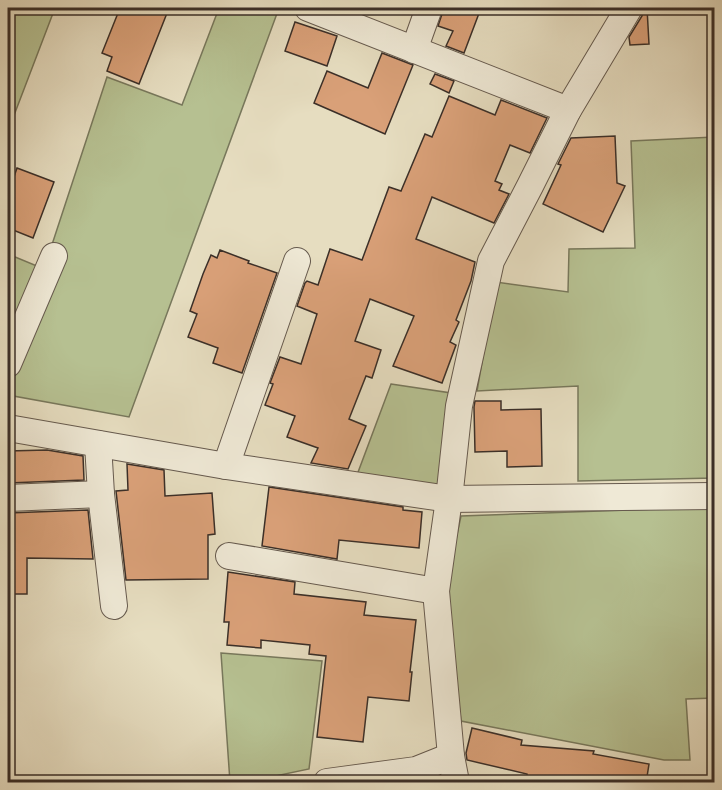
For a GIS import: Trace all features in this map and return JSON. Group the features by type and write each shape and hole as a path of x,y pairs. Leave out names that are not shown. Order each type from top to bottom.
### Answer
{"street":[{"path":"308,8 568,110"},
{"path":"414,50 429,8"},
{"path":"456,783 451,756 436,591 459,406 490,261 568,110 629,8"},
{"path":"8,364 54,256"},
{"path":"226,466 297,261"},
{"path":"8,428 226,466 448,499 714,496"},
{"path":"98,444 101,494 114,606"},
{"path":"8,498 101,494"},
{"path":"229,556 436,591"},
{"path":"327,783 416,770 451,756"}],"green space":[{"path":"8,8 55,8 8,131"},
{"path":"219,8 279,8 129,417 8,395 8,313 12,297 8,295 8,254 44,269 107,77 182,105"},
{"path":"714,137 714,478 578,481 578,386 477,391 496,282 568,292 569,249 635,248 631,141"},
{"path":"391,384 451,393 438,487 357,475"},
{"path":"714,507 714,698 686,699 690,760 664,760 461,721 445,590 461,516"},
{"path":"221,653 322,661 309,769 247,782 230,782"}],"building":[{"path":"120,8 143,14 145,8 169,8 139,84 107,71 112,57 102,53"},
{"path":"444,8 481,8 464,53 446,46 453,31 438,26"},
{"path":"644,8 647,8 649,44 630,45 629,37 642,16"},
{"path":"295,22 337,36 327,66 285,51"},
{"path":"382,53 413,65 385,134 314,103 327,71 368,88"},
{"path":"435,74 454,81 449,93 430,84"},
{"path":"449,96 495,115 501,100 547,118 530,153 510,145 495,181 502,184 499,190 509,194 494,223 432,197 416,239 475,262 471,281 456,320 459,322 450,342 456,345 442,383 393,366 414,316 370,299 355,341 381,350 372,378 366,376 349,419 366,426 348,469 311,463 318,448 287,437 295,416 265,405 280,357 301,364 317,314 297,306 305,283 307,281 318,285 330,249 362,260 389,187 401,191 425,134 432,137"},
{"path":"615,136 617,183 625,186 603,232 543,204 561,165 558,164 571,138"},
{"path":"17,168 54,182 33,238 8,228 8,194"},
{"path":"220,250 277,273 242,373 213,363 218,348 188,337 197,314 190,311 203,274 211,255 217,258"},
{"path":"475,401 501,401 501,410 541,409 542,466 507,467 507,451 475,452"},
{"path":"47,450 83,456 84,480 8,483 8,451"},
{"path":"127,464 164,470 165,496 212,493 215,534 208,535 208,579 126,580 116,491 128,490"},
{"path":"269,487 403,507 403,510 422,512 419,548 339,540 337,559 262,546"},
{"path":"88,510 93,559 27,558 27,594 8,594 8,513"},
{"path":"228,572 295,582 294,594 366,602 364,615 416,620 409,701 368,697 363,742 317,737 326,656 309,654 310,645 261,640 261,648 227,645 229,622 224,622"},
{"path":"472,728 522,740 521,745 594,751 593,754 649,764 646,783 555,781 555,783 527,783 527,774 467,760 466,753"}]}
